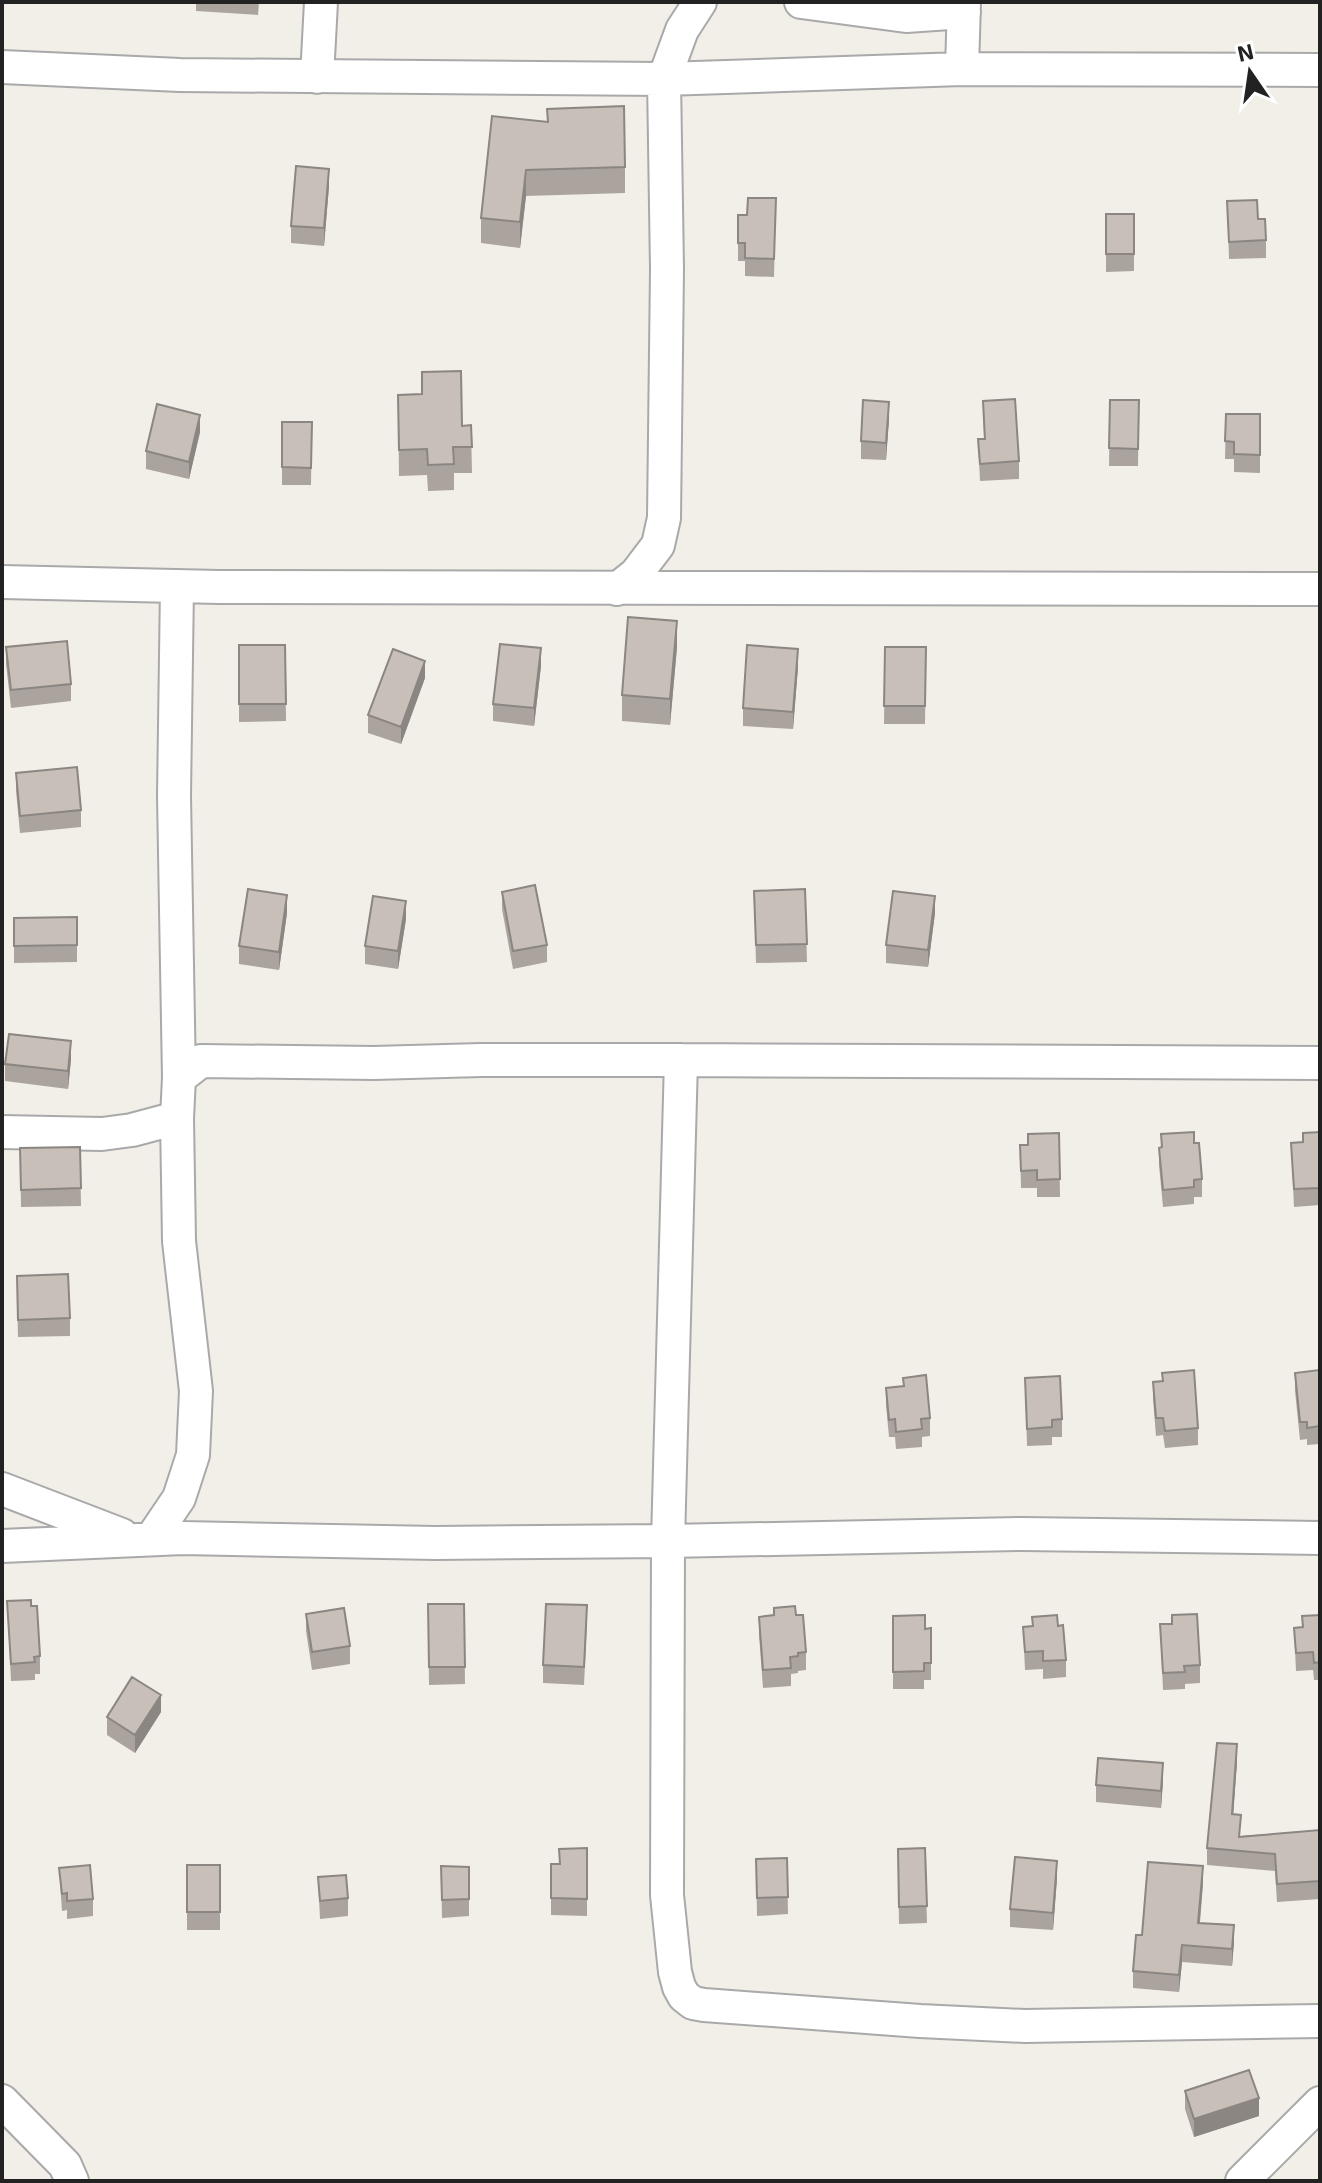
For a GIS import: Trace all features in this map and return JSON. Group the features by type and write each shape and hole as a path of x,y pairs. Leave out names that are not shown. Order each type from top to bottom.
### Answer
{"street":[{"path":"317,77 321,2"},
{"path":"617,589 636,574 658,545 664,518 667,269 664,79 682,30 700,2"},
{"path":"801,2 906,16 964,7 962,69"},
{"path":"2,67 180,75 664,79 962,69 1320,70"},
{"path":"2,582 617,589 1320,589"},
{"path":"142,1539 179,1498 193,1455 196,1391 179,1241 174,796 177,586"},
{"path":"681,1060 668,1541 667,1895 675,1972 684,1996 693,2003 1025,2026 1320,2021"},
{"path":"179,1078 201,1061 1320,1063"},
{"path":"2,1132 102,1134 177,1118"},
{"path":"2,1489 142,1539"},
{"path":"2,1546 142,1539 435,1543 1022,1534 1320,1538"},
{"path":"2,2101 65,2165 72,2181"},
{"path":"1242,2181 1316,2116"}],"building":[{"path":"624,106 625,167 526,170 520,222 481,218 492,116 548,122 547,109"},
{"path":"296,166 329,169 324,228 291,226"},
{"path":"748,198 776,198 774,259 745,258 745,243 738,243 738,215 747,215"},
{"path":"1257,200 1258,219 1265,219 1266,240 1229,242 1227,201"},
{"path":"1106,214 1134,214 1134,254 1106,254"},
{"path":"461,371 462,426 471,425 472,447 453,447 454,464 428,465 427,449 399,450 398,395 422,394 422,372"},
{"path":"1015,399 1019,461 980,464 978,439 985,439 983,401"},
{"path":"863,400 889,402 886,443 861,441"},
{"path":"1110,400 1139,400 1138,449 1109,448"},
{"path":"157,404 200,415 189,462 146,451"},
{"path":"1226,414 1260,414 1260,455 1234,454 1234,442 1225,441"},
{"path":"282,422 312,422 311,468 282,467"},
{"path":"628,617 677,621 670,699 622,695"},
{"path":"67,641 71,684 11,690 6,647"},
{"path":"500,644 541,648 534,708 493,704"},
{"path":"239,645 285,645 286,704 239,704"},
{"path":"747,645 798,649 793,712 743,708"},
{"path":"885,647 926,647 925,706 884,706"},
{"path":"393,649 425,661 401,727 368,715"},
{"path":"77,767 81,810 20,816 16,773"},
{"path":"535,885 547,945 513,951 502,892"},
{"path":"248,889 287,895 279,952 239,946"},
{"path":"805,889 807,944 756,945 754,891"},
{"path":"893,891 935,896 928,950 886,945"},
{"path":"373,896 406,901 398,951 365,946"},
{"path":"77,917 77,945 14,946 14,918"},
{"path":"9,1034 71,1041 68,1071 5,1064"},
{"path":"1194,1132 1194,1143 1199,1143 1202,1179 1194,1180 1194,1187 1163,1190 1159,1148 1162,1147 1161,1134"},
{"path":"1320,1132 1320,1188 1294,1189 1291,1143 1303,1142 1303,1133"},
{"path":"1059,1133 1060,1179 1037,1180 1037,1170 1021,1171 1020,1145 1028,1145 1028,1134"},
{"path":"80,1147 81,1188 21,1190 20,1148"},
{"path":"68,1274 70,1318 18,1320 17,1276"},
{"path":"1194,1370 1198,1428 1165,1431 1163,1418 1156,1418 1153,1382 1163,1381 1162,1373"},
{"path":"1319,1370 1320,1426 1307,1428 1307,1422 1300,1422 1295,1373"},
{"path":"926,1375 930,1418 921,1419 922,1429 896,1432 895,1419 889,1420 886,1388 904,1386 903,1378"},
{"path":"1060,1376 1062,1419 1052,1420 1052,1427 1027,1429 1025,1378"},
{"path":"31,1600 31,1606 37,1606 40,1656 34,1657 35,1662 11,1664 7,1601"},
{"path":"428,1604 464,1604 465,1667 429,1667"},
{"path":"546,1604 587,1605 584,1667 543,1665"},
{"path":"795,1606 796,1615 803,1615 806,1652 790,1657 791,1668 763,1670 759,1617 774,1615 774,1608"},
{"path":"344,1608 350,1646 312,1652 306,1614"},
{"path":"1197,1614 1200,1665 1184,1666 1185,1672 1163,1673 1160,1624 1172,1624 1172,1615"},
{"path":"925,1615 925,1629 931,1628 931,1663 924,1663 924,1671 893,1672 893,1616"},
{"path":"1057,1615 1058,1626 1063,1625 1066,1660 1043,1661 1043,1651 1025,1652 1023,1627 1033,1626 1032,1617"},
{"path":"1320,1615 1320,1662 1314,1663 1313,1652 1296,1653 1294,1628 1303,1627 1302,1616"},
{"path":"132,1677 161,1695 135,1735 107,1717"},
{"path":"1217,1743 1237,1744 1232,1814 1241,1815 1239,1837 1320,1830 1320,1881 1277,1884 1275,1854 1207,1848"},
{"path":"1098,1758 1163,1763 1161,1791 1096,1785"},
{"path":"587,1848 587,1899 551,1898 551,1864 560,1864 559,1849"},
{"path":"925,1848 927,1906 899,1907 898,1849"},
{"path":"1015,1857 1057,1861 1053,1913 1010,1909"},
{"path":"787,1858 788,1897 757,1898 756,1859"},
{"path":"1148,1862 1203,1866 1198,1923 1234,1925 1232,1949 1182,1945 1179,1975 1133,1971 1136,1935 1142,1935"},
{"path":"90,1865 93,1899 67,1901 67,1893 62,1894 59,1868"},
{"path":"187,1865 220,1865 220,1912 187,1912"},
{"path":"441,1866 469,1867 469,1899 442,1900"},
{"path":"346,1875 348,1898 320,1901 318,1877"},
{"path":"1249,2070 1259,2098 1194,2119 1185,2091"}]}
